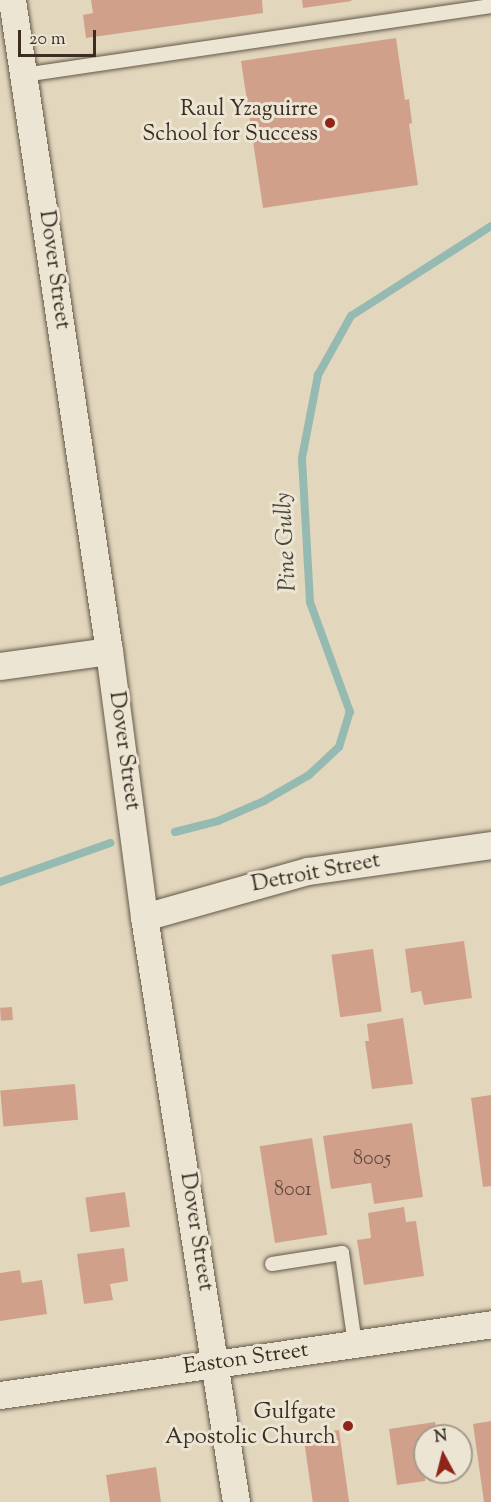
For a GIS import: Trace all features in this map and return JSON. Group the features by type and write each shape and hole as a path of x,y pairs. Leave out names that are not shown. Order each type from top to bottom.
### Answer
{"street":[{"name":"Dover Street","path":"12,0 109,651 144,918 236,1502"},
{"path":"0,666 109,651"},
{"name":"Detroit Street","path":"144,918 308,871 491,845"},
{"name":"Easton Street","path":"0,1395 491,1324"}],"lane":[{"path":"24,75 491,6"},
{"path":"272,1264 342,1253 355,1344"}],"building":[{"path":"91,0 262,0 263,13 86,38 83,15 93,13"},
{"path":"302,0 351,0 352,1 303,8"},
{"name":"Raul Yzaguirre School for Success","path":"396,38 405,100 409,99 412,123 409,124 418,185 263,208 241,61"},
{"path":"464,941 472,998 424,1005 421,991 411,993 405,949"},
{"path":"373,949 382,1011 340,1017 331,955"},
{"path":"12,1007 13,1020 1,1021 0,1008"},
{"path":"403,1018 413,1084 372,1089 365,1041 369,1041 367,1024"},
{"path":"75,1084 78,1120 3,1126 0,1091"},
{"path":"491,1095 491,1186 483,1187 471,1098"},
{"path":"412,1123 423,1197 374,1204 371,1183 331,1189 323,1136"},
{"path":"312,1138 327,1235 275,1243 260,1146"},
{"path":"125,1192 130,1227 90,1232 85,1198"},
{"path":"404,1207 406,1222 416,1221 424,1276 364,1285 357,1240 371,1238 368,1213"},
{"path":"124,1248 128,1281 110,1284 113,1300 84,1304 77,1254"},
{"path":"20,1270 22,1283 42,1280 47,1314 0,1321 0,1273"},
{"path":"491,1421 491,1502 484,1502 473,1424"},
{"path":"413,1425 413,1483 397,1485 389,1429"},
{"path":"339,1430 349,1502 313,1502 303,1435"},
{"path":"156,1467 161,1502 110,1502 106,1475"}],"waterway":[{"name":"Pine Gully","path":"175,832 218,821 264,801 309,775 339,747 350,712 310,602 302,458 318,375 351,316 491,226"},
{"name":"Pine Gully","path":"0,882 110,843"}],"place":[{"name":"Raul Yzaguirre School for Success","path":"330,123"},
{"name":"Gulfgate Apostolic Church","path":"348,1426"}]}
